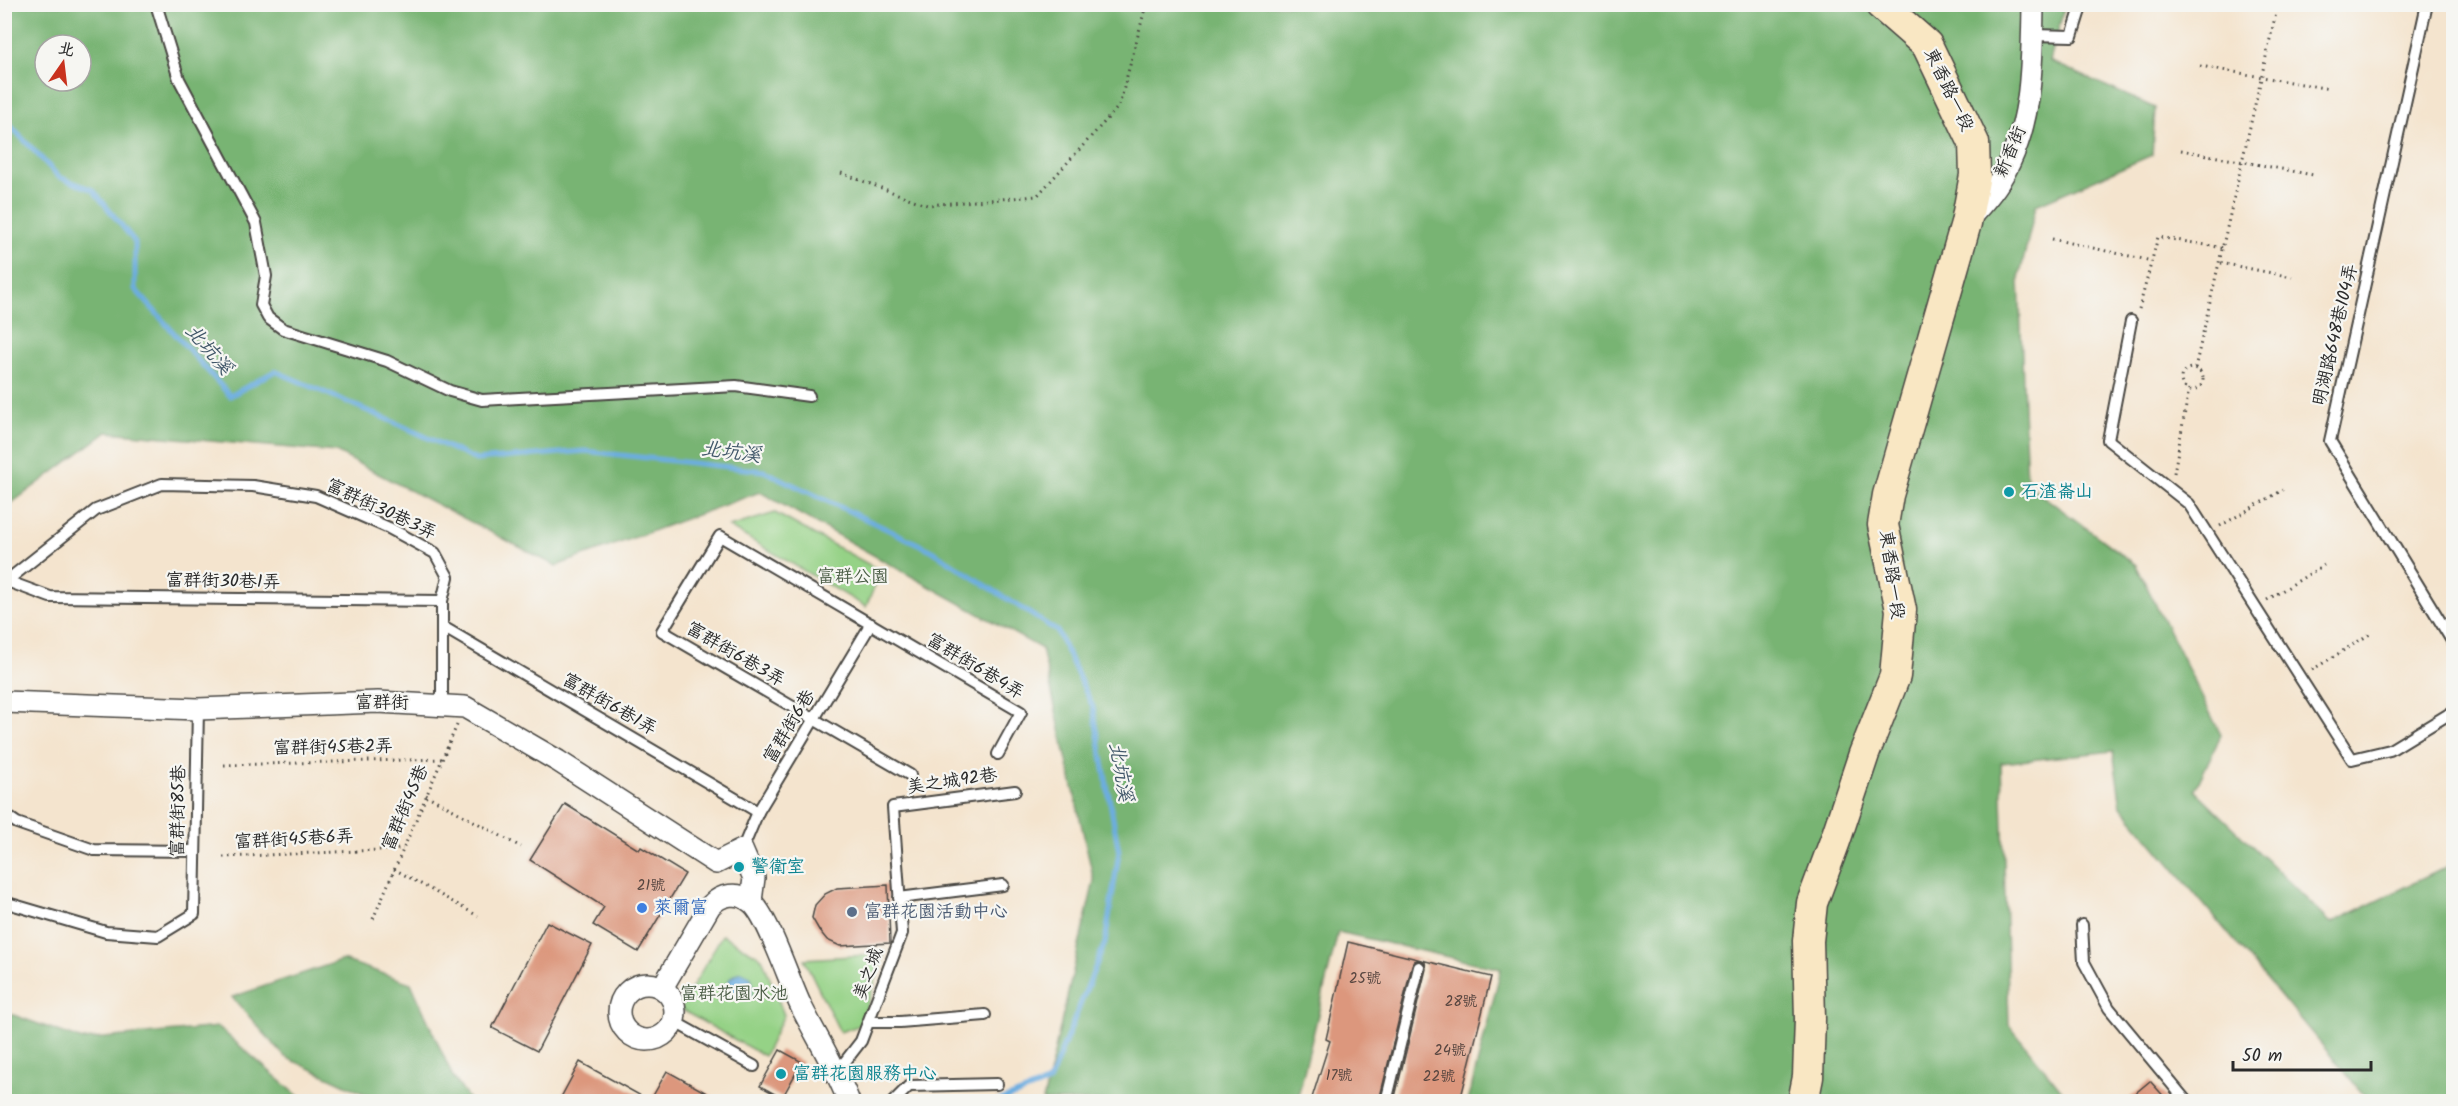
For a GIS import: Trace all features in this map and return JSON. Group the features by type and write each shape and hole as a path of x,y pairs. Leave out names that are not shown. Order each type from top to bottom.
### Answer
{"street":[{"name":"東香路一段","path":"1803,1101 1808,1077 1810,1019 1808,941 1812,903 1864,754 1895,676 1901,610 1883,525 1888,495 1966,223 1975,175 1974,143 1927,45 1880,4"},
{"name":"新香街","path":"1966,223 2000,180 2023,131 2031,73 2033,4"},
{"name":"富群街","path":"4,702 198,709 378,702 465,707 558,761 716,863"},
{"path":"728,894 716,863 742,850 754,878 751,902"},
{"path":"662,988 710,906 717,898 728,894 751,902 762,917 801,1006 837,1072 849,1101"},
{"path":"644,984 662,988 673,1003 673,1021 661,1035 643,1039 627,1031 621,1023 619,1006 628,991 644,984"}],"lane":[{"path":"156,4 179,79 256,223 266,276 261,305 268,318 283,329 387,361 450,391 482,400 736,386 809,396"},
{"path":"2032,35 2072,36 2082,4"},
{"name":"明湖路648巷104弄","path":"2427,4 2330,441 2454,644"},
{"path":"2131,321 2108,440 2189,504 2352,759 2391,750 2454,711"},
{"name":"富群街30巷3弄","path":"6,582 96,510 162,484 253,486 316,496 389,528 435,553 448,577 442,601 442,704"},
{"name":"富群街6巷3弄","path":"814,720 662,632 694,578 720,536 871,624"},
{"name":"富群街30巷1弄","path":"6,582 50,597 442,601"},
{"name":"富群街6巷","path":"742,850 758,812 871,624"},
{"name":"富群街6巷4弄","path":"871,624 1021,712 998,754"},
{"name":"富群街6巷1弄","path":"442,627 758,812"},
{"name":"富群街85巷","path":"4,902 106,932 158,936 194,914 198,709"},
{"path":"814,720 910,776"},
{"name":"美之城92巷","path":"893,807 1015,790"},
{"name":"美之城","path":"837,1072 861,1041 902,933 893,807"},
{"path":"4,814 17,823 94,850 195,851"},
{"path":"899,898 1004,885"},
{"path":"2082,925 2084,962 2109,1008 2187,1101"},
{"path":"1386,1101 1419,967"},
{"path":"869,1022 900,1022 985,1015"},
{"path":"673,1021 754,1066"},
{"path":"893,1101 909,1086 997,1084"}],"path":[{"path":"841,173 927,205 1037,196 1119,106 1145,9 1153,4"},
{"path":"2195,368 2221,263 2278,4"},
{"path":"2200,66 2330,89"},
{"path":"2181,150 2313,175"},
{"path":"2131,321 2141,306 2158,237 2224,248"},
{"path":"2052,239 2152,261"},
{"path":"2221,263 2292,277"},
{"path":"2188,368 2195,368 2201,373 2203,380 2200,387 2189,389 2183,386 2181,375 2188,368"},
{"path":"2170,489 2189,389"},
{"path":"2208,532 2283,490"},
{"path":"2255,607 2324,565"},
{"path":"2300,677 2370,634"},
{"name":"富群街45巷","path":"373,919 465,707"},
{"name":"富群街45巷2弄","path":"224,765 442,759"},
{"path":"426,795 521,847"},
{"name":"富群街45巷6弄","path":"223,857 403,849"},
{"path":"394,869 478,916"}],"green space":[{"path":"5,5 2065,5 2050,61 2155,108 2152,155 2036,205 2019,279 2027,484 2136,565 2221,735 2195,790 2331,923 2453,864 2453,1101 2369,1101 2121,806 2113,751 2001,763 2009,1025 2070,1101 1468,1101 1501,969 1338,932 1297,1101 1043,1101 1094,881 1042,649 760,492 556,566 336,452 107,432 5,508"},
{"name":"富群公園","path":"775,513 881,571 866,607 729,527"},
{"name":"富群花園水池","path":"722,935 762,958 784,1015 764,1056 680,1009"},
{"path":"884,954 861,1025 840,1032 804,959"},
{"path":"343,960 411,983 453,1077 470,1101 380,1101 285,1057 232,997"},
{"path":"5,1012 83,1040 218,1027 304,1101 5,1101"}],"water":[{"path":"741,972 750,976 753,984 751,997 746,1000 734,995 728,987 730,979"}],"building":[{"path":"565,804 639,850 641,847 685,874 638,952 593,925 604,907 530,860"},
{"name":"富群花園活動中心","path":"888,885 890,943 840,946 827,940 812,918 815,905 825,894 837,888"},
{"path":"547,922 592,945 537,1051 492,1028"},
{"path":"1348,942 1491,977 1460,1101 1394,1101 1426,969 1425,962 1420,960 1414,961 1412,965 1379,1101 1311,1101 1330,1041 1326,1039"},
{"name":"富群花園服務中心","path":"780,1050 802,1062 782,1098 760,1086"},
{"path":"580,1062 650,1101 559,1101"},
{"path":"667,1071 721,1101 650,1101"},
{"path":"2150,1081 2168,1101 2126,1101"}],"waterway":[{"name":"北坑溪","path":"4,119 59,177 93,190 135,242 135,289 230,396 275,371 476,460 585,451 764,471 931,550 1057,631 1093,707 1119,852 1105,943 1049,1082 997,1102"}],"place":[{"name":"石渣崙山","path":"2009,492"},
{"name":"警衛室","path":"739,867"},
{"name":"萊爾富","path":"642,908"},
{"name":"富群花園活動中心","path":"852,912"},
{"name":"富群花園服務中心","path":"781,1074"}]}
